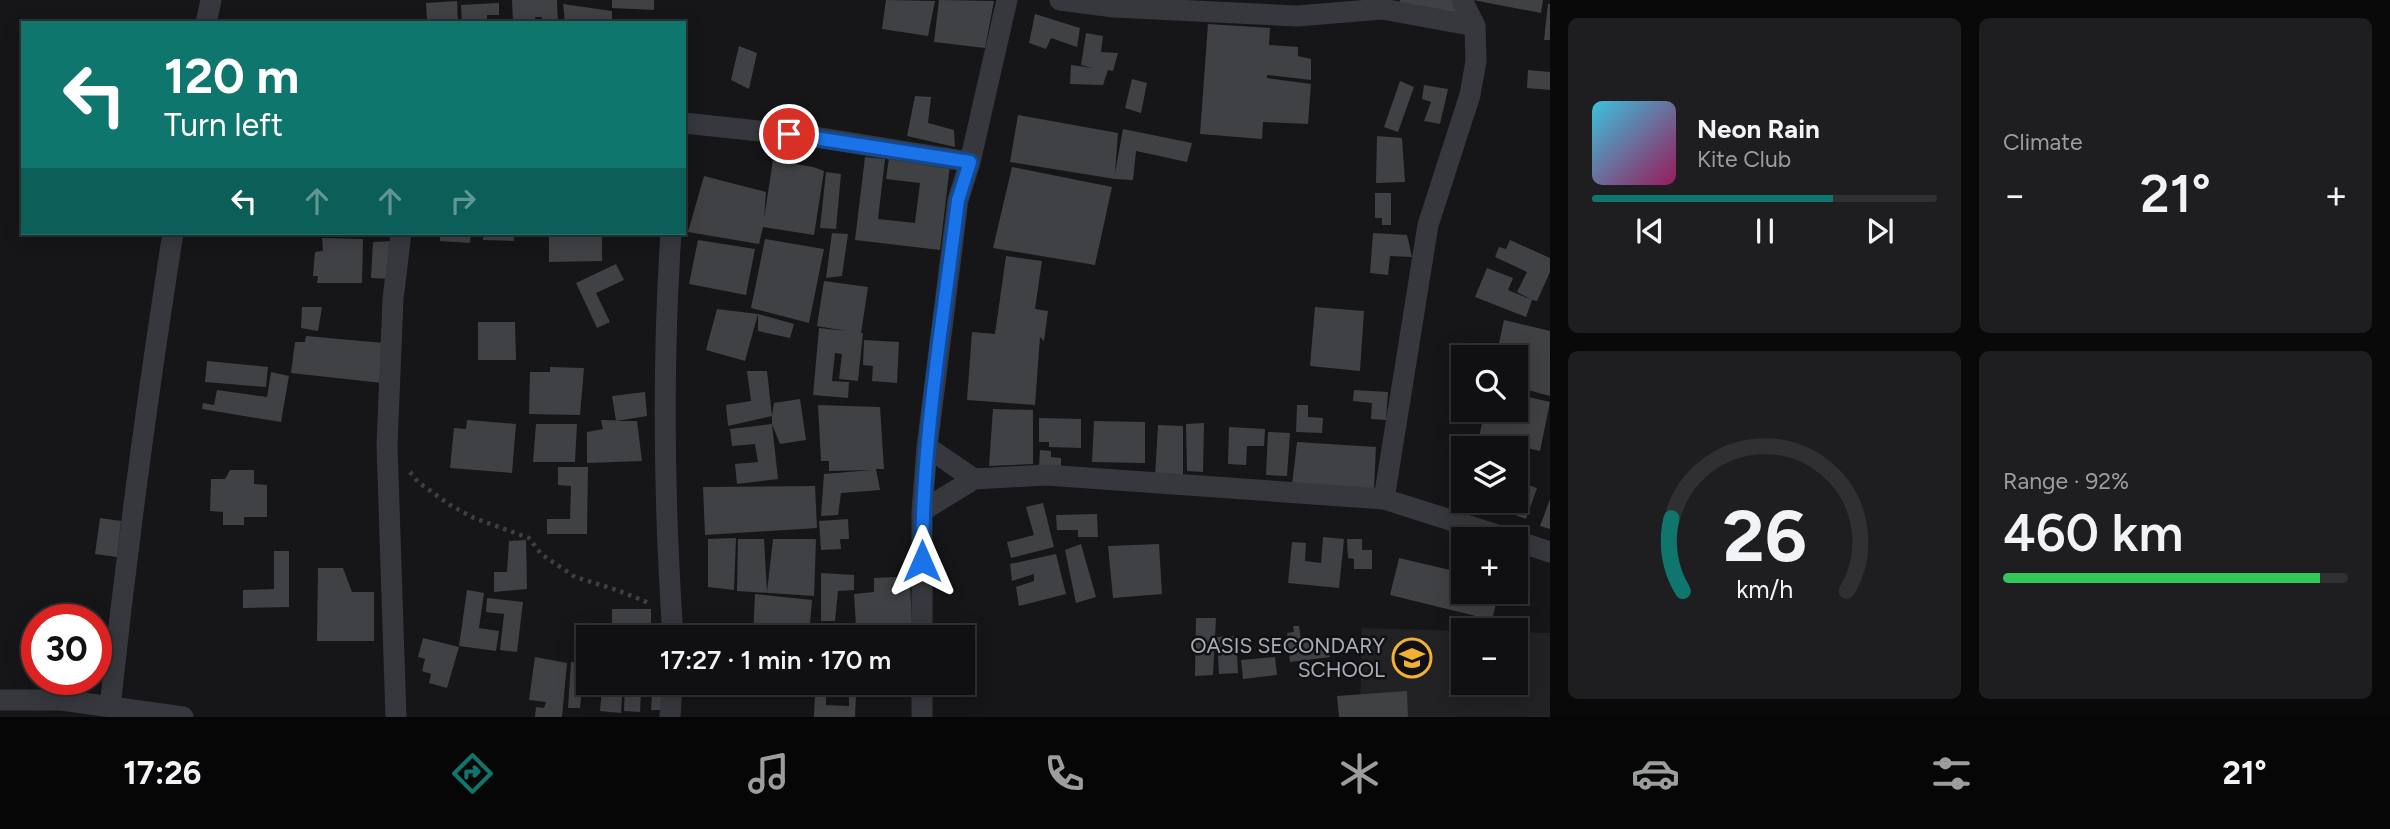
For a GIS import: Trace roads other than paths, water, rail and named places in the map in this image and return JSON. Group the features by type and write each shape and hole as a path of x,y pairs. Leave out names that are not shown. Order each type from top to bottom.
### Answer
{"street":[{"path":"206,21 211,0"},
{"path":"922,625 922,511 927,447 958,200 970,162 1007,0"},
{"path":"1060,0 1114,7 1297,16 1382,9 1475,26"},
{"path":"1384,499 1428,225 1469,94 1476,61 1475,26 1462,0"},
{"path":"686,123 815,137 970,162"},
{"path":"110,707 148,386 173,235"},
{"path":"396,717 387,445 393,299 401,235"},
{"path":"671,235 665,321 667,544 672,625"},
{"path":"927,447 974,479"},
{"path":"922,511 974,479 1046,475 1384,499 1472,527"},
{"path":"1528,545 1550,552"},
{"path":"670,717 671,695"},
{"path":"922,695 922,717"},
{"path":"0,700 60,708 110,707 183,717"}],"place":[{"name":"OASIS SECONDARY SCHOOL","path":"1412,658"}]}
